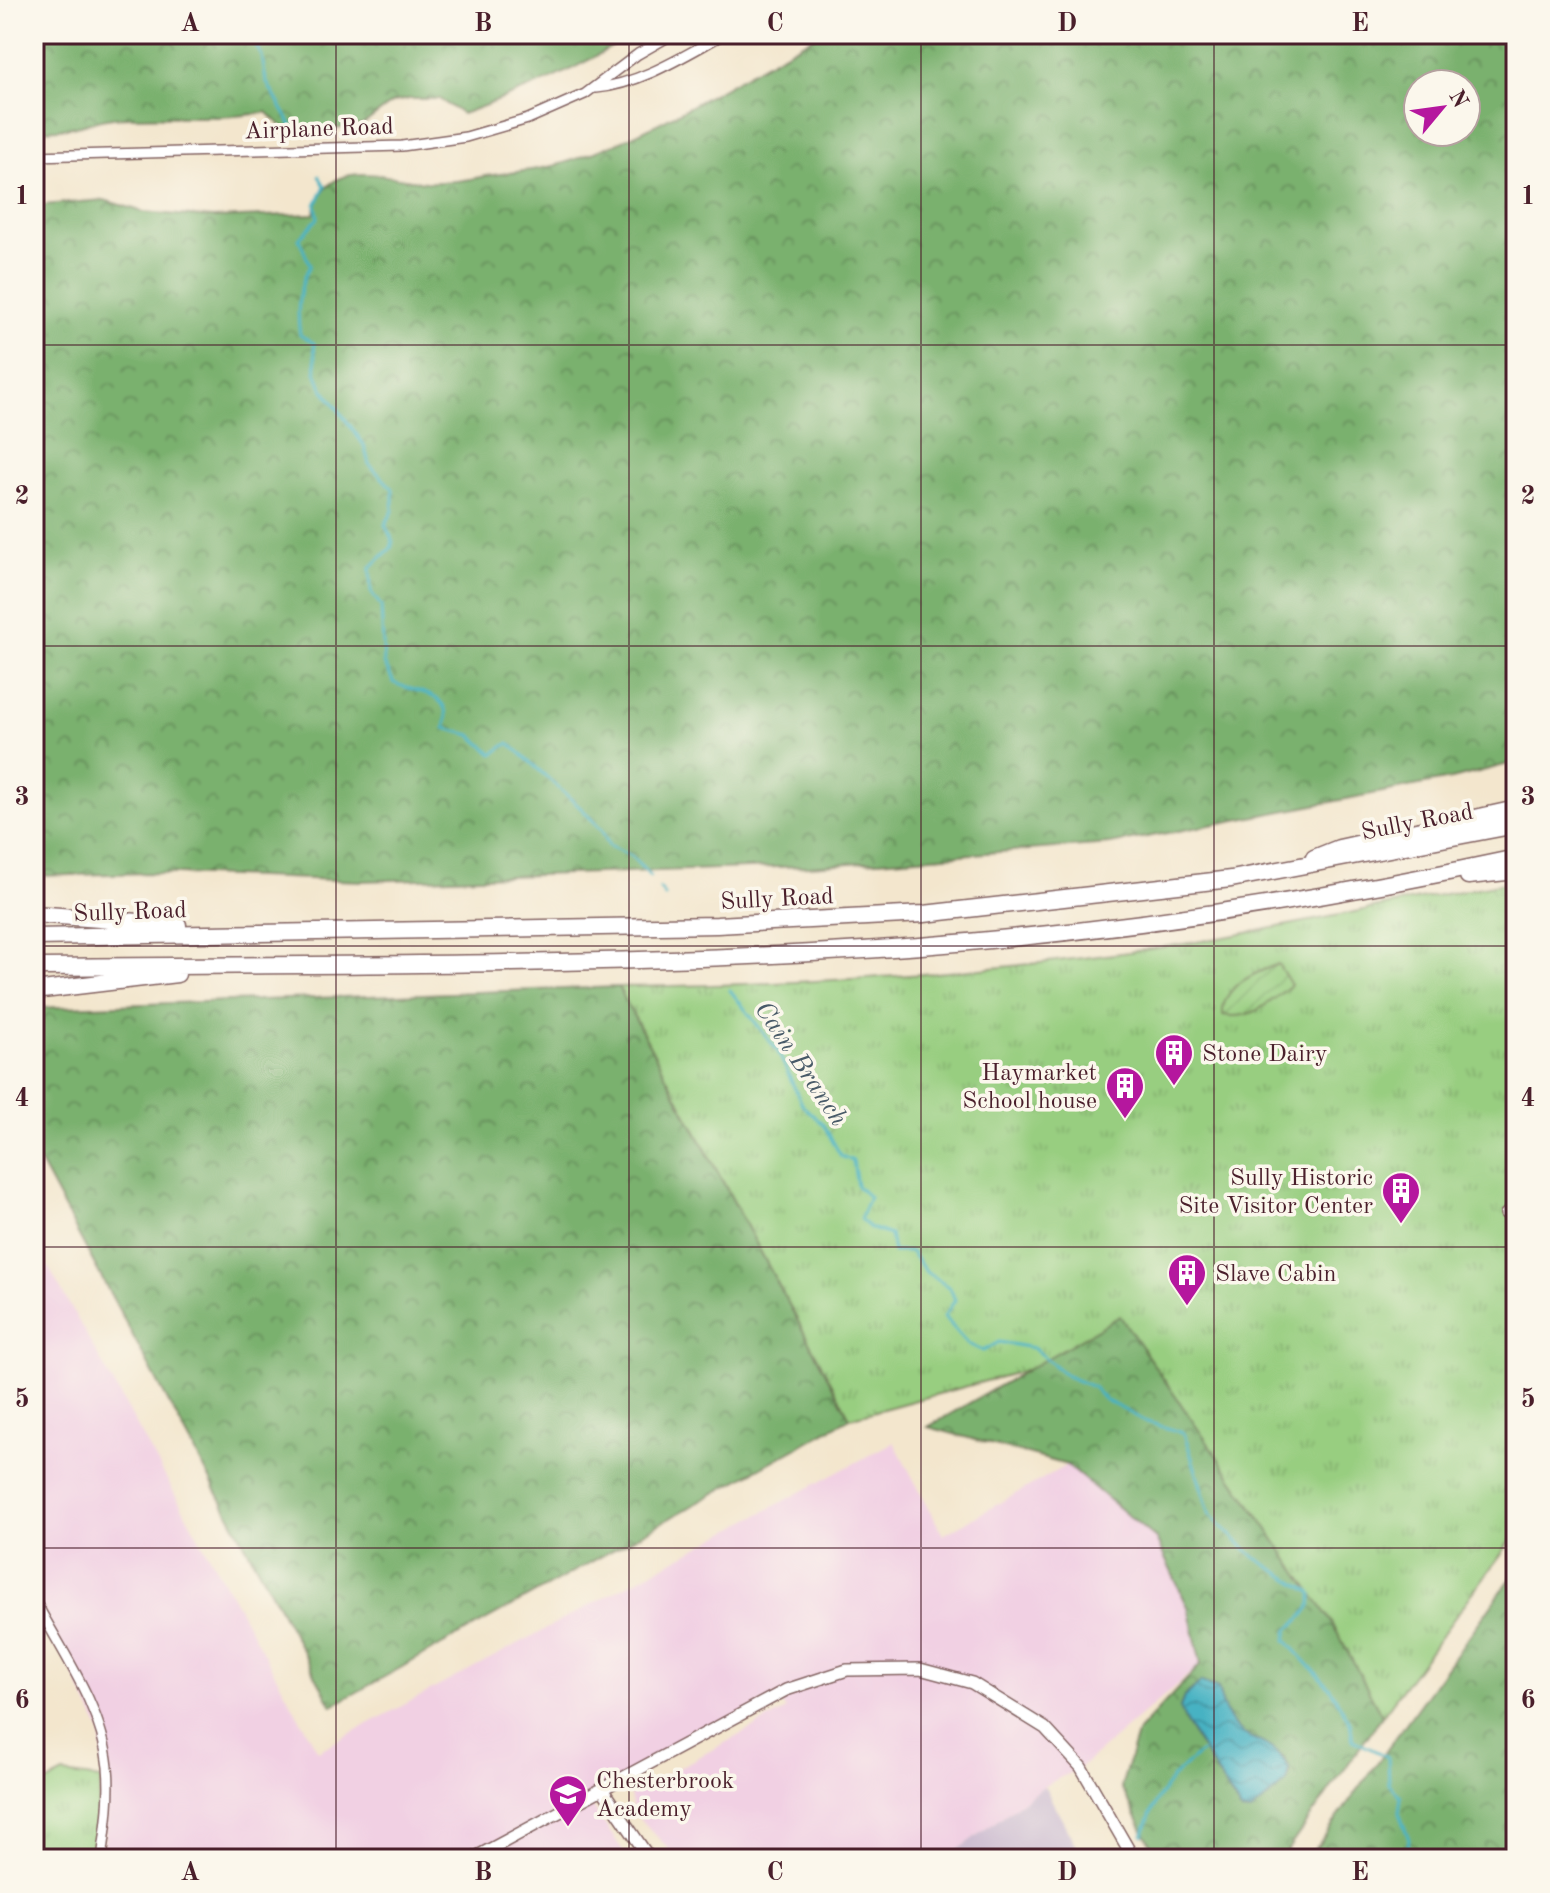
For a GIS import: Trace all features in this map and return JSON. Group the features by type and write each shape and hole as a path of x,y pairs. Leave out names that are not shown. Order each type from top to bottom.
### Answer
{"highway":[{"path":"1283,871 1339,848 1516,809"},
{"name":"Sully Road","path":"34,937 821,921 1065,900 1283,871 1516,825"},
{"path":"34,967 697,958 898,948 1140,924 1418,878 1516,858"},
{"path":"1418,878 1516,871"},
{"path":"34,914 271,933"},
{"path":"34,991 250,964"}],"street":[{"name":"Airplane Road","path":"34,156 435,142 525,120 596,88 628,60 673,34"},
{"name":"Airplane Road","path":"596,88 617,86 724,34"},
{"path":"1505,1214 1516,1204"},
{"path":"34,1599 101,1732 108,1775 102,1859"},
{"path":"472,1859 801,1684 847,1670 920,1669 972,1683 1045,1728 1081,1767 1134,1859"},
{"path":"602,1789 650,1859"}],"shaded area":[{"path":"34,1241 318,1751 894,1442 943,1535 1067,1465 1156,1539 1188,1607 1201,1664 1081,1767 1044,1786 945,1859 678,1859 633,1811 630,1794 786,1710 776,1696 586,1798 629,1859 102,1859 106,1826 101,1732 63,1653 34,1608"},
{"path":"1044,1786 1083,1859 945,1859"}],"green space":[{"path":"34,34 631,34 570,70 462,114 439,99 409,99 393,102 362,125 291,135 267,112 228,116 113,118 64,128 34,128"},
{"path":"819,34 1516,34 1516,762 1456,778 1110,844 809,866 362,881 151,873 34,876 34,210 43,205 104,200 144,212 213,218 314,214 321,195 331,183 344,176 376,175 441,182 550,167 603,149 697,103"},
{"path":"1516,881 1516,1534 1363,1742 1034,1368 850,1418 618,987 831,980 1043,963 1226,937"},
{"path":"1278,964 1291,985 1252,1013 1223,1015 1224,1005 1233,988 1250,976"},
{"path":"618,987 850,1418 332,1706 34,1152 34,1008"},
{"path":"1120,1316 1331,1621 1382,1716 1281,1859 1158,1859 1121,1787 1138,1731 1201,1664 1188,1607 1156,1539 1067,1465 928,1427","holes":["1201,1682 1218,1688 1225,1713 1235,1730 1279,1754 1288,1767 1289,1777 1241,1811 1186,1723 1184,1697"]},
{"path":"1516,1571 1516,1859 1308,1859"},
{"path":"63,1774 101,1779 94,1859 34,1859 34,1789"}],"water":[{"path":"1201,1682 1218,1688 1224,1709 1241,1732 1270,1747 1289,1768 1287,1782 1251,1812 1241,1811 1186,1723 1180,1707 1184,1697"}],"waterway":[{"name":"Cain Branch","path":"249,34 262,56 266,81 297,135"},
{"name":"Cain Branch","path":"319,176 325,186 316,205 318,218 299,239 310,265 299,299 300,335 314,343 316,372 322,387 364,445 369,464 393,489 393,511 385,525 393,541 391,548 370,568 371,592 381,606 384,663 394,683 439,701 444,707 445,728 471,735 493,754 509,743 583,810 602,831 609,846 631,856 650,876"},
{"name":"Cain Branch","path":"660,889 665,896"},
{"name":"Cain Branch","path":"730,990 777,1050 803,1106 823,1124 841,1156 853,1161 857,1186 869,1197 860,1219 870,1228 890,1235 893,1252 911,1252 926,1272 950,1288 955,1300 944,1317 968,1344 983,1351 999,1342 1033,1348 1067,1376 1093,1387 1105,1400 1147,1422 1184,1433 1210,1515 1254,1557 1312,1593 1308,1609 1288,1629 1286,1640 1330,1688 1350,1722 1353,1740 1388,1757 1389,1784 1401,1797 1399,1813 1409,1839 1406,1859"},
{"path":"1143,1835 1165,1788 1181,1769 1202,1752"}],"place":[{"name":"Stone Dairy","path":"1174,1087"},
{"name":"Haymarket School house","path":"1125,1120"},
{"name":"Sully Historic Site Visitor Center","path":"1401,1225"},
{"name":"Slave Cabin","path":"1187,1307"},
{"name":"Chesterbrook Academy","path":"568,1828"}]}
